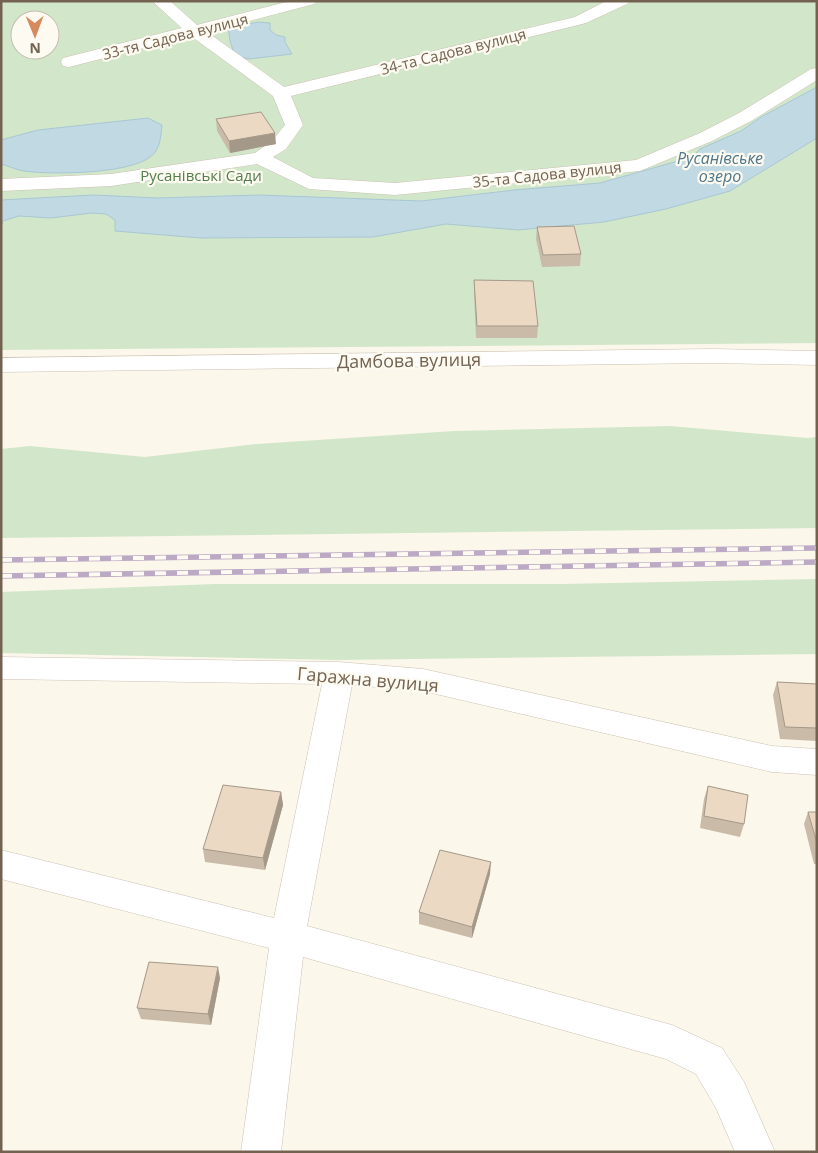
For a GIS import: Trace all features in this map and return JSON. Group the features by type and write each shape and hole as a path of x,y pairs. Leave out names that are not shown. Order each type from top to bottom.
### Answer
{"street":[{"path":"1,185 111,180 260,158 280,145 294,125 281,93 195,31 160,1"},
{"name":"33-тя Садова вулиця","path":"69,62 309,1"},
{"name":"34-та Садова вулиця","path":"281,93 580,20 622,1"},
{"name":"35-та Садова вулиця","path":"260,158 309,183 396,189 640,165 706,137 745,117 817,73"},
{"name":"Дамбова вулиця","path":"1,365 712,356 817,358"},
{"name":"Гаражна вулиця","path":"1,668 339,673 423,680 772,758 817,762"},
{"path":"261,1152 288,937 339,673"},
{"path":"1,864 288,937 672,1043 709,1061 730,1095 755,1152"}],"green space":[{"name":"Русанівські Сади","path":"1,1 817,1 817,343 1,350"},
{"path":"670,426 808,438 817,437 817,528 1,538 1,449 30,446 145,457 257,444 454,431"},
{"path":"817,579 817,654 337,660 1,653 1,592 214,584 562,584"}],"water":[{"path":"258,22 270,23 270,30 276,35 285,37 285,42 292,54 249,59 235,56 228,26"},
{"name":"Русанівське озеро","path":"817,87 817,138 730,191 666,209 604,222 518,230 446,224 373,237 201,238 115,231 115,220 106,214 92,213 51,218 19,216 3,221 1,227 1,200 93,195 158,198 259,195 421,201 514,190 600,183 692,157 700,149 741,131 761,117"},
{"path":"148,118 162,125 160,138 156,151 139,163 108,170 70,173 24,171 1,164 1,140 38,130"}],"building":[{"path":"261,112 275,133 229,141 216,119"},
{"path":"574,226 581,254 543,255 537,227"},
{"path":"474,280 533,281 538,326 477,326"},
{"path":"777,682 817,684 817,728 785,727"},
{"path":"223,785 281,792 263,858 203,849"},
{"path":"708,786 748,795 744,824 704,816"},
{"path":"808,812 817,812 817,843"},
{"path":"440,850 491,862 472,927 419,912"},
{"path":"149,962 218,967 208,1014 137,1008"}],"railway":[{"path":"1,560 817,548"},
{"path":"1,576 817,562"}]}
